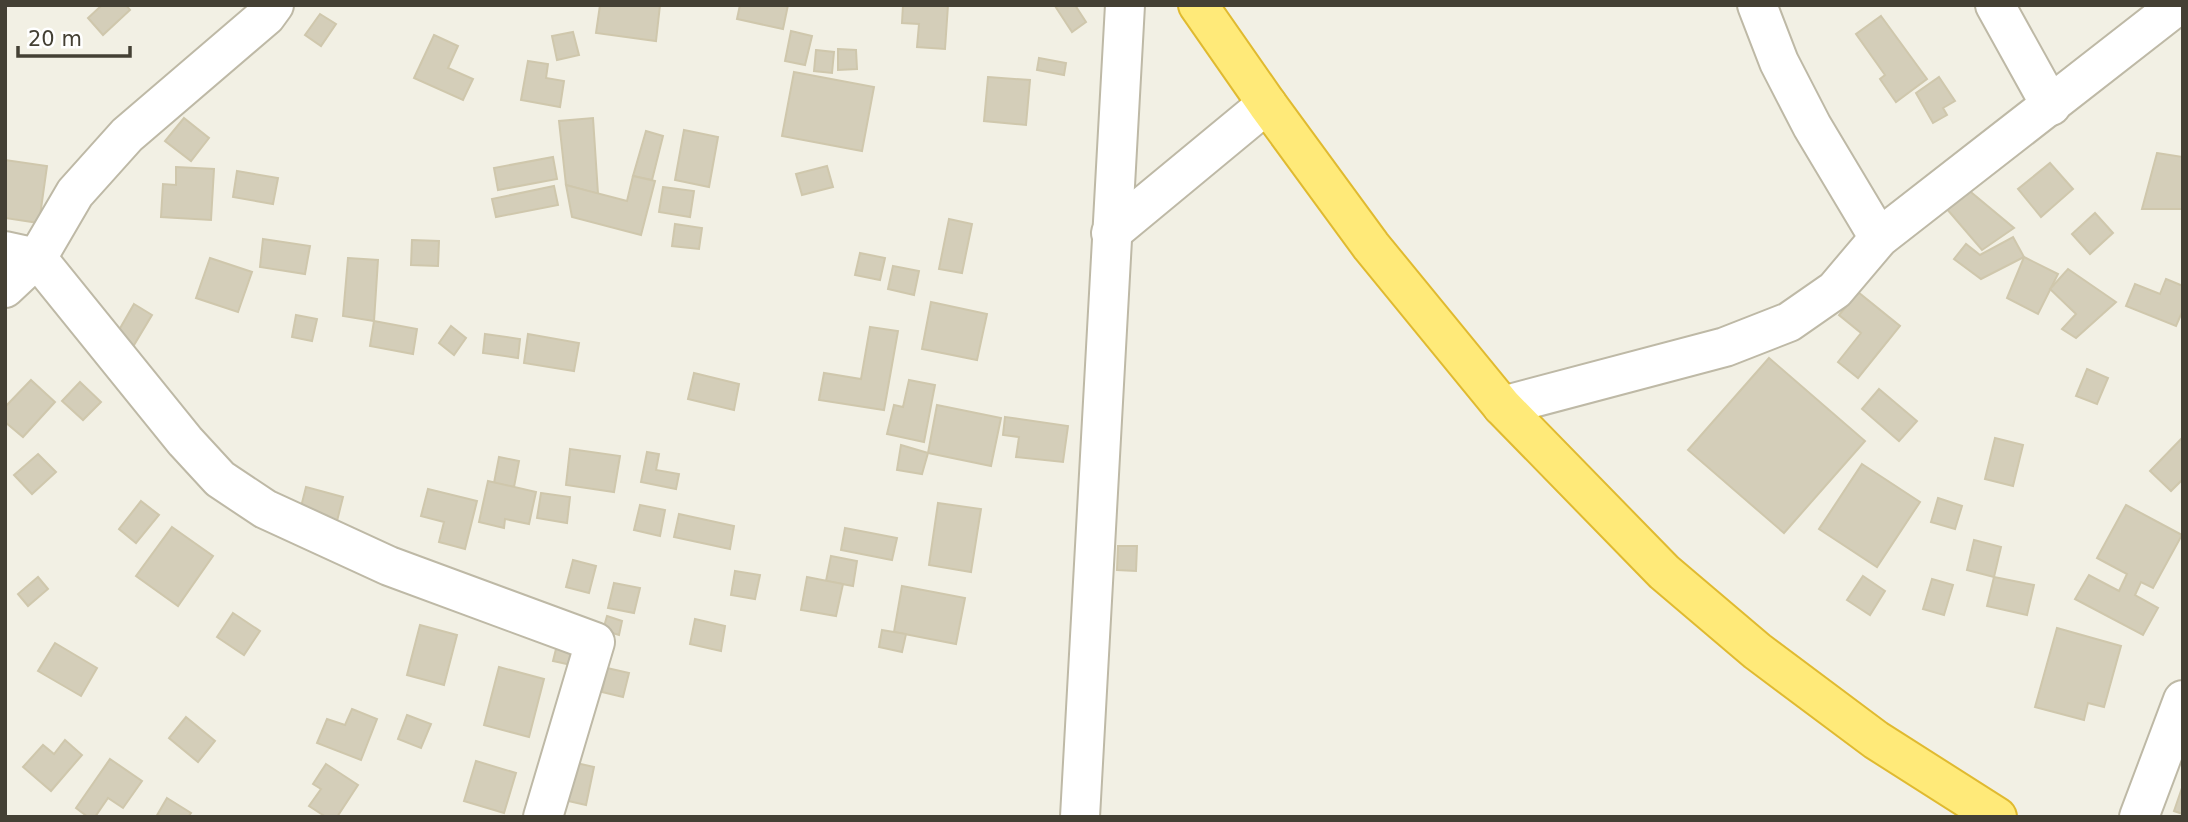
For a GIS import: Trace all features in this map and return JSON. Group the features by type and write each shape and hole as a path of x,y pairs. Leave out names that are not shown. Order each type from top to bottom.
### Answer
{"highway":[{"path":"1198,5 1371,246 1502,406 1664,572 1757,651 1876,740 1997,817"}],"street":[{"path":"5,288 21,255 127,135 266,16 274,5"},
{"path":"1080,817 1125,5"},
{"path":"1757,5 1779,62 1811,126 1879,238"},
{"path":"1995,5 2051,106"},
{"path":"1502,406 1725,346 1788,322 1835,290 1879,238 2178,5"},
{"path":"1111,233 1267,104"},
{"path":"21,255 220,479 265,509 389,566 595,642 543,817"},
{"path":"2139,817 2183,700"}],"building":[{"path":"102,5 126,5 130,10 103,35 88,18"},
{"path":"600,5 660,5 656,41 596,33"},
{"path":"740,5 788,5 783,29 737,19"},
{"path":"903,5 948,5 945,49 917,47 919,24 902,23"},
{"path":"1075,5 1086,22 1072,32 1055,6"},
{"path":"320,14 336,24 321,46 305,35"},
{"path":"1881,16 1927,79 1896,102 1880,79 1885,75 1856,34"},
{"path":"791,31 812,36 805,65 785,61"},
{"path":"573,32 579,55 557,60 552,36"},
{"path":"434,35 458,46 448,68 473,79 463,100 414,78"},
{"path":"838,49 856,50 857,69 838,70"},
{"path":"816,50 834,52 832,73 814,71"},
{"path":"1039,58 1066,63 1064,75 1037,70"},
{"path":"528,61 548,64 546,78 564,81 560,107 521,100"},
{"path":"794,72 874,87 862,151 782,136"},
{"path":"988,77 1030,80 1026,125 984,121"},
{"path":"1939,77 1955,101 1943,108 1947,115 1933,123 1916,93"},
{"path":"184,118 209,138 191,161 165,141"},
{"path":"593,118 598,194 566,185 559,121"},
{"path":"684,130 718,137 709,187 675,180"},
{"path":"646,131 663,136 652,180 633,176"},
{"path":"2157,153 2183,157 2183,209 2142,209"},
{"path":"553,157 557,179 498,190 494,168"},
{"path":"5,160 47,166 39,223 5,218"},
{"path":"2050,163 2073,189 2041,217 2018,189"},
{"path":"827,166 833,187 802,195 796,174"},
{"path":"176,167 214,169 211,220 161,217 163,184 176,185"},
{"path":"237,171 278,178 273,204 233,197"},
{"path":"633,176 655,181 641,235 572,217 566,185 627,201"},
{"path":"554,186 558,205 496,217 492,199"},
{"path":"663,187 694,191 690,217 659,212"},
{"path":"1966,188 2014,228 1982,250 1946,208"},
{"path":"2095,213 2113,233 2090,254 2072,234"},
{"path":"949,219 972,224 962,273 939,269"},
{"path":"675,224 702,228 699,249 672,246"},
{"path":"2013,237 2024,257 1981,279 1954,259 1966,244 1980,255"},
{"path":"263,239 310,246 305,274 260,267"},
{"path":"412,240 439,241 438,266 411,265"},
{"path":"860,253 885,258 880,280 855,275"},
{"path":"2024,257 2058,274 2038,314 2007,298"},
{"path":"210,258 252,272 238,312 196,298"},
{"path":"348,258 378,260 374,321 343,316"},
{"path":"893,266 919,271 914,295 888,289"},
{"path":"2068,269 2116,302 2076,338 2062,329 2076,314 2050,289"},
{"path":"2166,279 2183,286 2183,310 2176,326 2126,306 2135,284 2160,294"},
{"path":"1858,292 1900,326 1858,378 1838,362 1861,333 1839,315"},
{"path":"931,302 987,314 977,360 922,349"},
{"path":"134,304 152,315 128,355 111,344"},
{"path":"296,315 317,319 312,341 292,337"},
{"path":"374,321 417,329 413,354 370,346"},
{"path":"451,326 466,338 454,355 439,343"},
{"path":"870,327 898,331 884,410 819,400 824,373 861,379"},
{"path":"485,334 520,339 518,358 483,353"},
{"path":"528,334 579,343 574,371 524,363"},
{"path":"1769,358 1865,441 1784,533 1688,450"},
{"path":"2087,369 2108,378 2097,404 2076,396"},
{"path":"694,373 739,384 734,410 688,399"},
{"path":"31,380 55,402 23,437 5,422 5,407"},
{"path":"909,380 935,385 924,442 887,434 894,405 903,407"},
{"path":"80,382 101,402 83,420 62,401"},
{"path":"1879,389 1917,421 1899,441 1862,409"},
{"path":"937,405 1001,418 991,466 928,453"},
{"path":"1005,417 1068,426 1063,462 1016,457 1019,437 1003,435"},
{"path":"2183,437 2183,479 2171,491 2150,471"},
{"path":"1995,438 2023,445 2013,486 1985,479"},
{"path":"901,445 928,453 922,474 897,470"},
{"path":"570,449 620,456 614,492 566,485"},
{"path":"647,452 659,454 656,470 679,474 676,489 641,482"},
{"path":"38,454 56,472 32,494 14,475"},
{"path":"499,457 519,461 514,487 494,483"},
{"path":"1862,464 1920,502 1877,567 1819,529"},
{"path":"488,481 536,492 529,524 505,519 504,528 479,522"},
{"path":"306,487 343,497 337,521 300,511"},
{"path":"428,489 477,501 465,549 439,542 444,522 421,516"},
{"path":"541,493 570,497 567,523 537,518"},
{"path":"1938,498 1962,506 1955,529 1931,522"},
{"path":"141,501 159,515 136,543 119,529"},
{"path":"938,503 981,509 971,572 929,565"},
{"path":"640,505 665,510 660,536 634,530"},
{"path":"2126,505 2182,535 2153,588 2141,582 2135,595 2158,608 2143,635 2075,599 2089,575 2119,591 2127,574 2097,558"},
{"path":"679,514 734,526 730,549 674,537"},
{"path":"172,527 213,556 178,606 136,576"},
{"path":"845,528 897,538 892,560 841,550"},
{"path":"1974,540 2001,547 1994,577 1967,570"},
{"path":"1118,546 1137,546 1136,571 1117,570"},
{"path":"831,556 857,561 853,586 826,581"},
{"path":"573,560 596,566 589,593 566,587"},
{"path":"735,571 760,575 755,599 731,595"},
{"path":"1863,576 1885,591 1870,615 1847,600"},
{"path":"38,577 48,589 28,606 18,594"},
{"path":"807,577 843,584 836,616 801,610"},
{"path":"1994,577 2034,585 2027,615 1987,606"},
{"path":"1932,579 1953,585 1944,615 1923,609"},
{"path":"614,583 640,588 634,613 608,608"},
{"path":"902,586 965,598 956,644 894,632"},
{"path":"233,613 260,631 244,655 217,637"},
{"path":"607,616 622,621 619,635 603,630"},
{"path":"695,619 725,626 721,651 690,644"},
{"path":"420,625 457,635 444,685 407,675"},
{"path":"2057,628 2121,646 2104,707 2088,703 2084,720 2035,707"},
{"path":"882,630 906,634 902,652 879,647"},
{"path":"558,641 581,647 576,666 553,661"},
{"path":"55,643 97,668 81,696 38,671"},
{"path":"499,667 544,679 529,737 484,725"},
{"path":"607,668 629,673 623,697 602,692"},
{"path":"352,709 377,719 361,760 317,743 327,719 345,725"},
{"path":"407,715 431,724 421,748 398,739"},
{"path":"186,717 215,741 198,762 169,738"},
{"path":"65,740 82,755 51,791 23,767 43,745 54,754"},
{"path":"110,759 142,781 123,808 108,798 95,817 88,817 76,808"},
{"path":"476,761 516,773 504,813 464,801"},
{"path":"572,762 594,767 586,805 564,800"},
{"path":"326,764 358,785 337,817 326,817 309,806 321,789 313,784"},
{"path":"2183,785 2183,814 2174,811"},
{"path":"167,798 191,813 188,817 156,817"}]}
